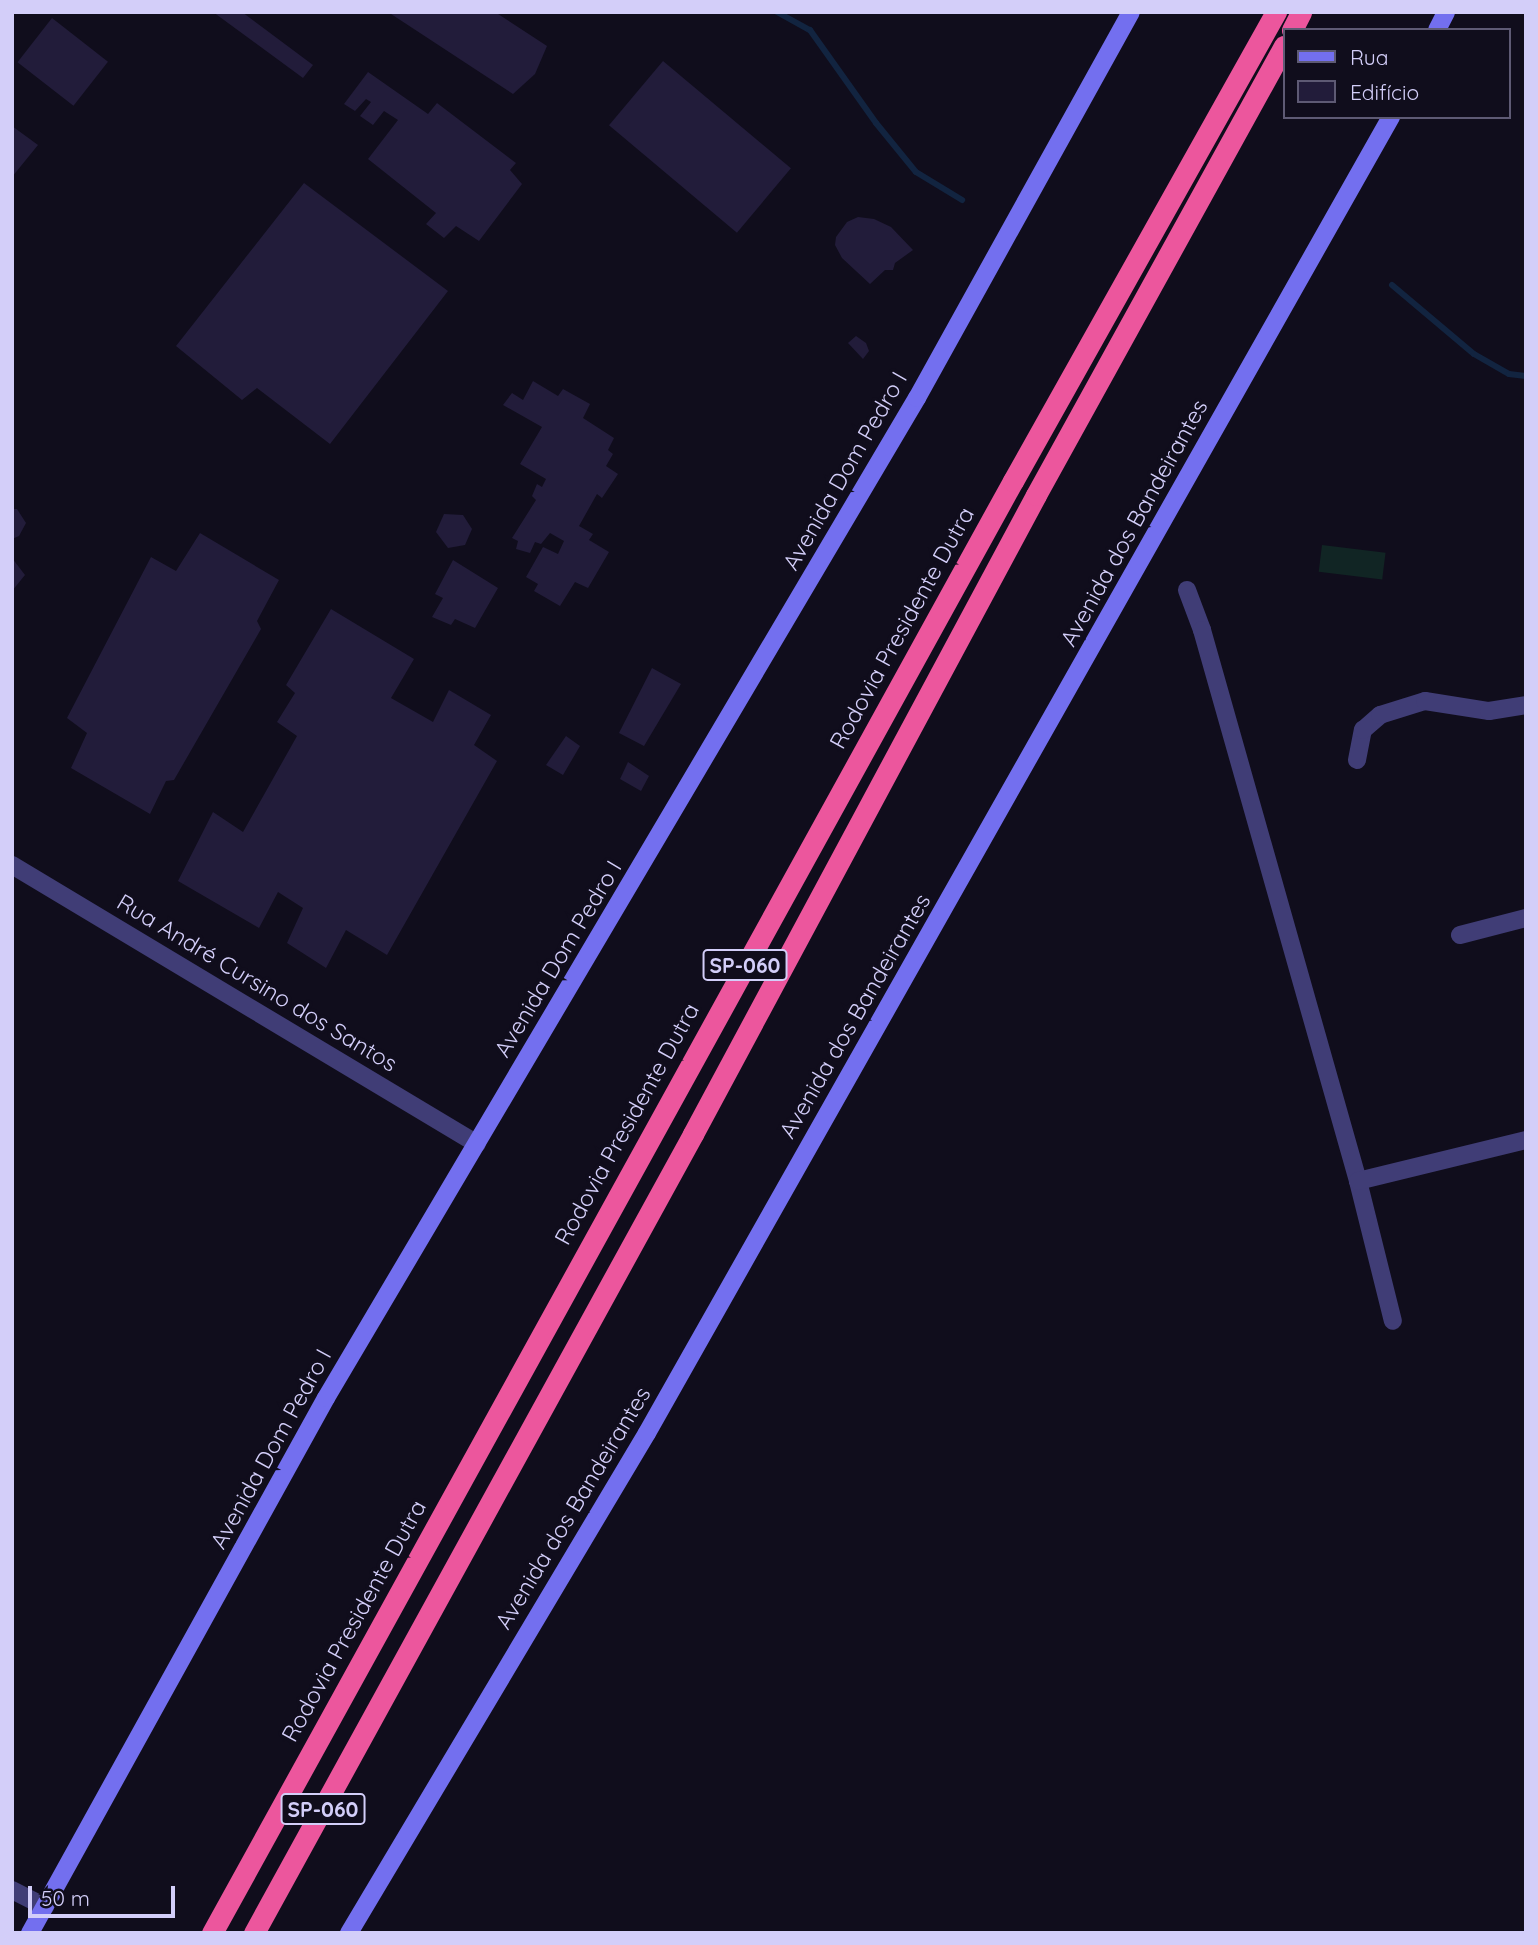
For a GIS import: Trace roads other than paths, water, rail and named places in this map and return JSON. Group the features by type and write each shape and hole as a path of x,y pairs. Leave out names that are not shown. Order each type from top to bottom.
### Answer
{"highway":[{"name":"Rodovia Presidente Dutra","path":"212,1933 1013,481 1276,12"},
{"path":"1294,28 1301,12"},
{"name":"SP-060","path":"255,1933 693,1134 1036,495 1282,50"}],"main road":[{"name":"Avenida Dom Pedro I","path":"30,1933 326,1398 917,398 1131,12"},
{"path":"1438,28 1446,12"},
{"name":"Avenida dos Bandeirantes","path":"349,1933 647,1433 1390,119"}],"street":[{"path":"1188,590 1358,1181 1393,1321"},
{"path":"1356,760 1363,730 1380,715 1425,701 1489,711 1526,705"},
{"name":"Rua André Cursino dos Santos","path":"12,865 477,1144"},
{"path":"1460,935 1526,918"},
{"path":"1358,1181 1526,1140"},
{"path":"12,1890 45,1907"}],"waterway":[{"path":"777,12 810,30 876,123 916,172 962,200"},
{"path":"1392,285 1474,354 1509,374 1526,376"}]}
